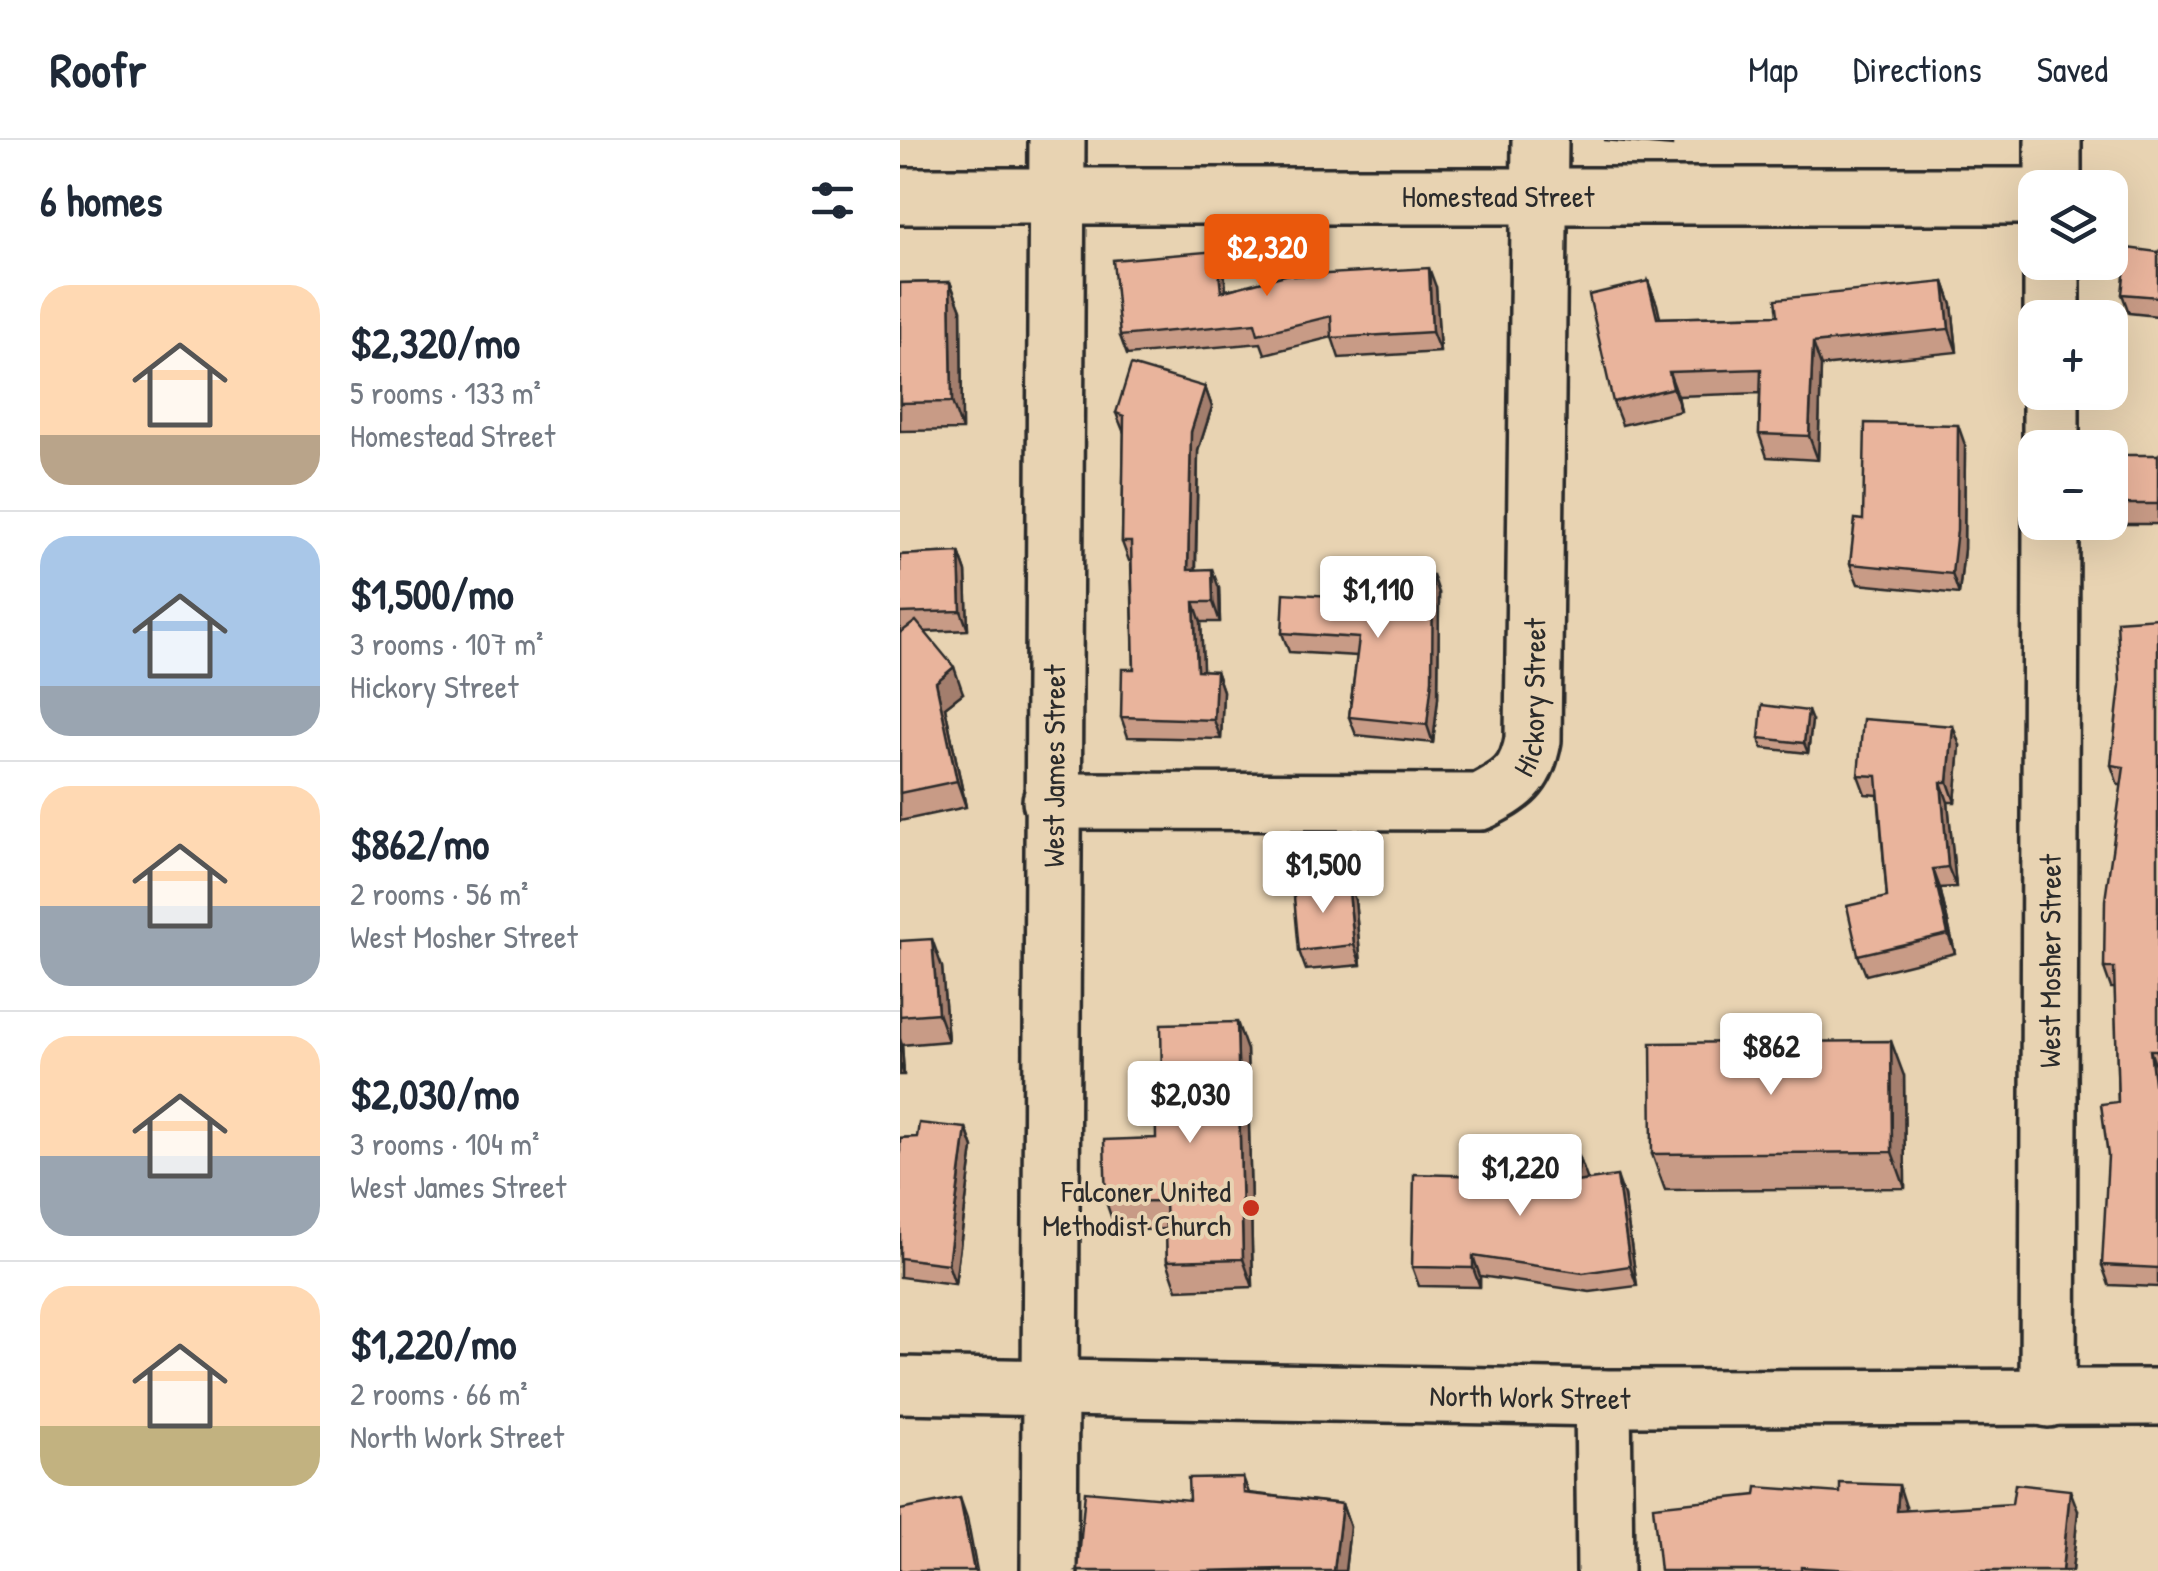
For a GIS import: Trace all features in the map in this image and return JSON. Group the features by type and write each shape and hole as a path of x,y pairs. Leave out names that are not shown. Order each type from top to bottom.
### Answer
{"street":[{"name":"West James Street","path":"1049,1571 1057,140"},
{"name":"Hickory Street","path":"1051,801 1480,802 1512,785 1529,764 1533,740 1540,140"},
{"path":"2053,170 2054,140"},
{"name":"Homestead Street","path":"900,196 2018,196"},
{"name":"West Mosher Street","path":"2048,1399 2051,540"},
{"name":"North Work Street","path":"900,1385 1603,1398 2158,1397"},
{"path":"1603,1398 1605,1571"}],"building":[{"path":"2128,248 2158,252 2158,297 2122,294 2124,280 2128,280"},
{"path":"1217,251 1221,292 1293,273 1294,276 1429,268 1432,332 1332,338 1331,316 1258,334 1255,323 1120,336 1113,260"},
{"path":"1648,281 1657,318 1778,315 1776,299 1944,282 1949,329 1813,343 1809,436 1759,434 1761,369 1669,372 1673,388 1613,402 1589,295"},
{"path":"950,282 952,402 900,403 900,283"},
{"path":"1131,365 1205,387 1191,432 1188,570 1212,569 1213,602 1194,602 1197,670 1216,671 1214,720 1121,717 1122,669 1134,669 1131,542 1122,542 1124,416 1116,413"},
{"path":"1865,423 1958,425 1957,530 1952,574 1850,564 1855,519 1863,520"},
{"path":"2128,455 2158,455 2158,504 2128,504"},
{"path":"959,552 961,611 900,613 900,555"},
{"path":"1347,574 1433,575 1432,680 1427,725 1349,717 1359,638 1282,633 1284,593 1347,597"},
{"path":"2158,618 2158,1050 2150,1050 2158,1116 2158,1268 2102,1265 2108,1156 2101,1104 2118,1102 2114,968 2104,968 2105,900 2124,767 2111,765 2120,685 2117,621"},
{"path":"916,621 954,667 936,682 957,781 900,793 900,633"},
{"path":"1762,705 1808,711 1804,743 1759,738"},
{"path":"1863,719 1953,726 1948,782 1941,782 1948,867 1933,869 1948,934 1858,955 1847,906 1887,897 1877,776 1858,775"},
{"path":"1348,881 1354,945 1299,951 1293,886"},
{"path":"932,939 938,1013 900,1016 900,941"},
{"path":"1237,1022 1243,1259 1167,1261 1165,1201 1106,1202 1104,1140 1156,1138 1155,1080 1162,1079 1161,1024"},
{"path":"1891,1041 1892,1152 1652,1154 1651,1043"},
{"path":"919,1123 966,1128 948,1264 900,1258 900,1138 917,1137"},
{"path":"1527,1151 1580,1159 1576,1182 1617,1176 1630,1266 1583,1273 1473,1256 1473,1268 1412,1267 1414,1174 1523,1177"},
{"path":"1243,1477 1244,1493 1342,1504 1334,1571 1078,1571 1085,1491 1189,1500 1188,1478"},
{"path":"1840,1483 1899,1485 1897,1511 2012,1504 2015,1484 2070,1490 2062,1571 1801,1567 1801,1571 1660,1571 1653,1506 1756,1495 1757,1487 1840,1493"},
{"path":"960,1498 974,1571 900,1571 900,1510"}],"place":[{"name":"Falconer United Methodist Church","path":"1251,1208"}]}
